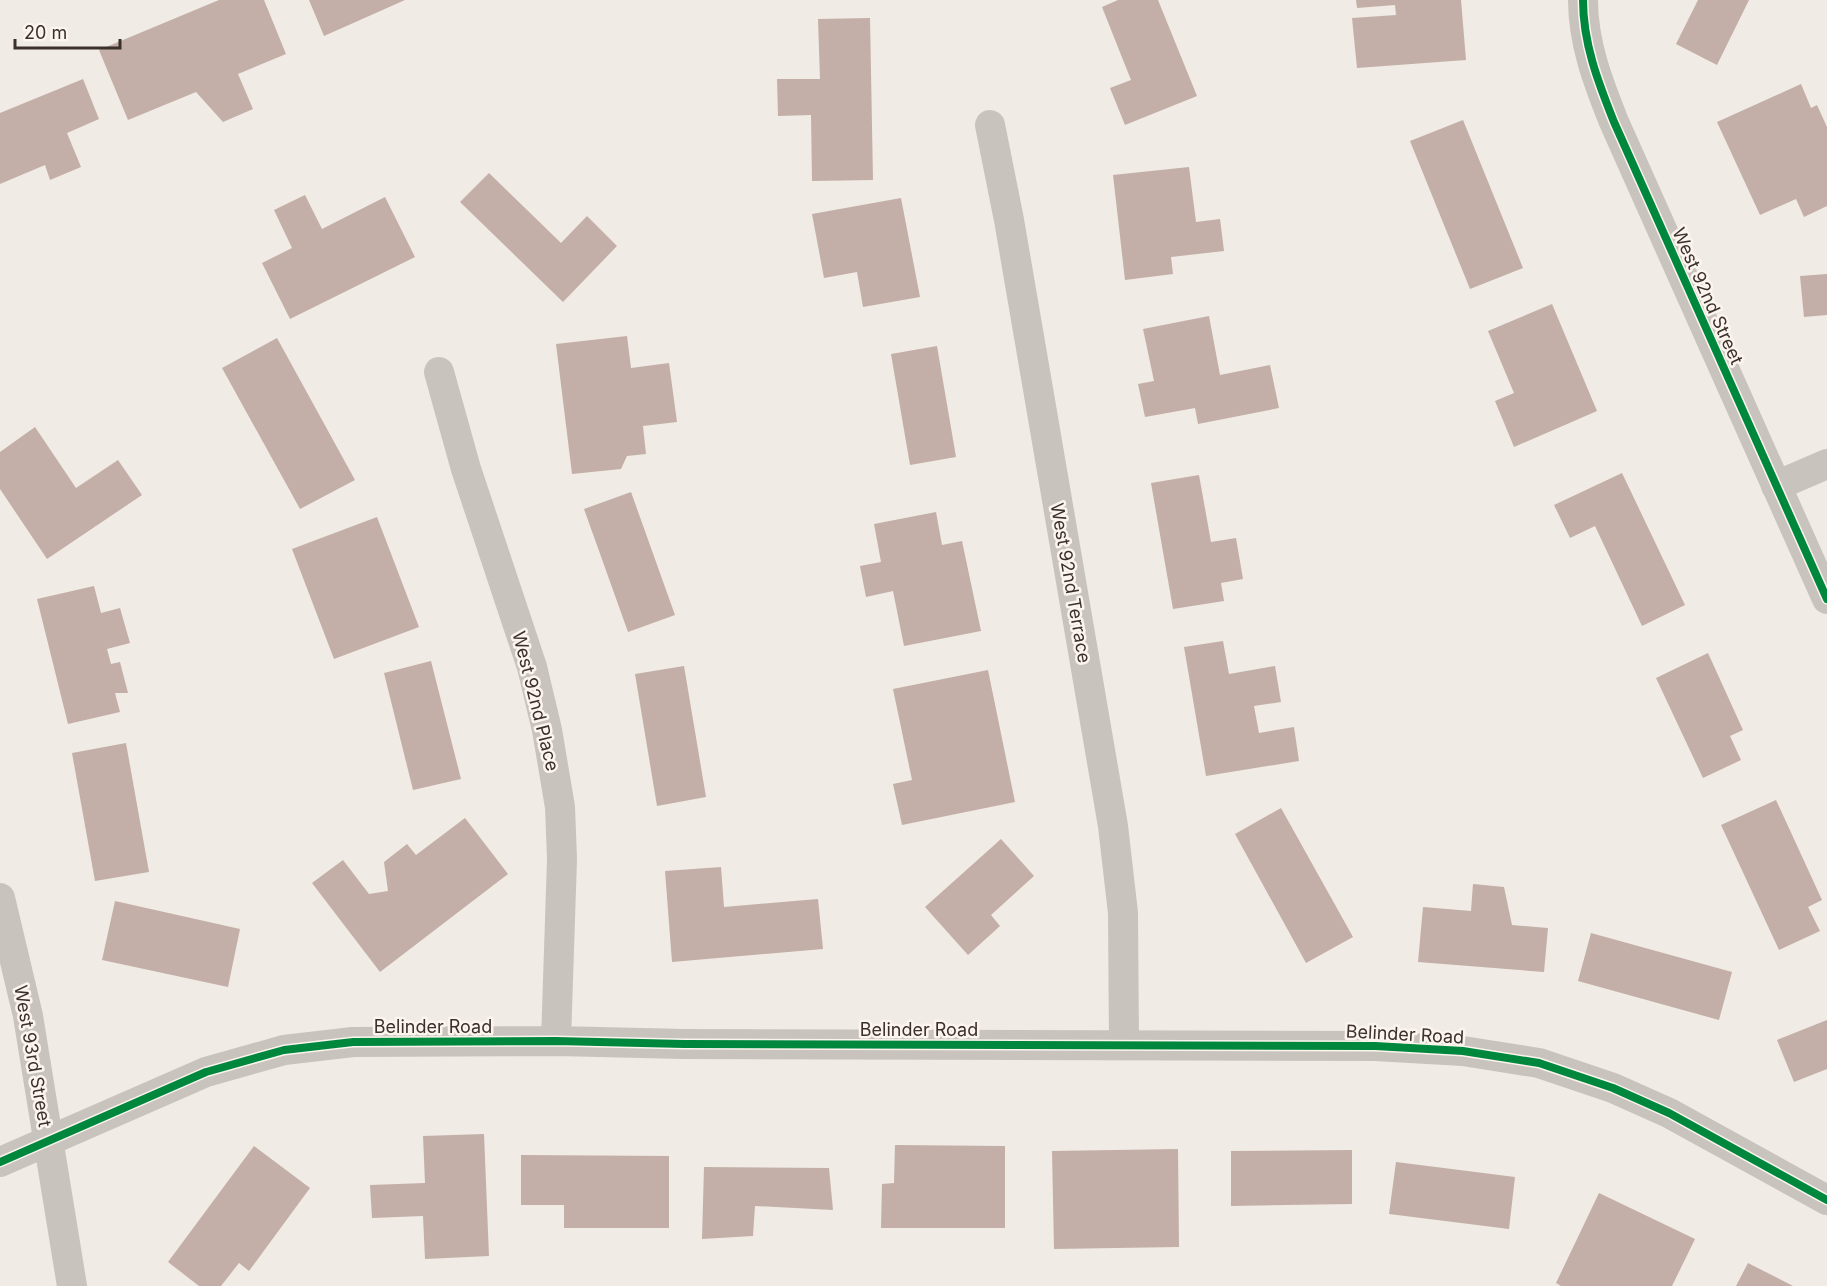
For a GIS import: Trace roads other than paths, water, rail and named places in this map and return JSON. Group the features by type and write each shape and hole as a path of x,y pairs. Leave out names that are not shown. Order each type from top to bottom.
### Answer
{"street":[{"name":"West 92nd Street","path":"1583,0 1583,23 1594,73 1827,599"},
{"name":"West 92nd Terrace","path":"990,125 1009,220 1113,826 1123,913 1124,1045"},
{"name":"West 92nd Place","path":"439,372 466,469 532,667 548,730 560,807 562,859 556,1041"},
{"path":"1776,486 1827,464"},
{"name":"West 93rd Street","path":"0,898 28,1016 72,1286"},
{"name":"Belinder Road","path":"0,1162 206,1072 284,1050 353,1042 1375,1046 1463,1051 1539,1062 1613,1088 1669,1113 1827,1200"}]}
